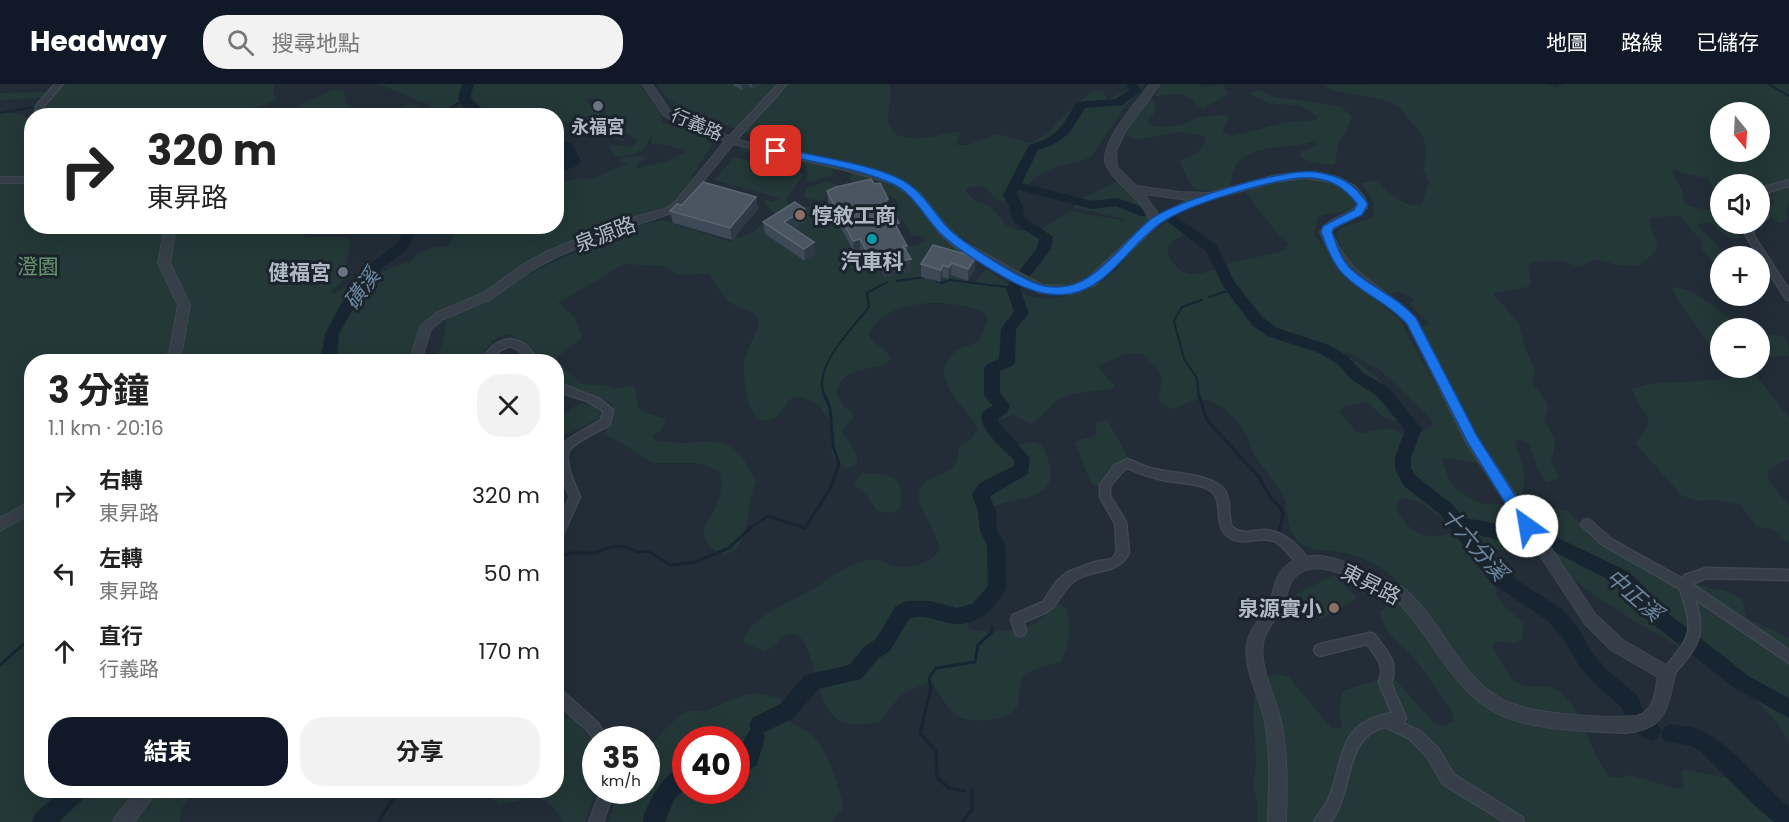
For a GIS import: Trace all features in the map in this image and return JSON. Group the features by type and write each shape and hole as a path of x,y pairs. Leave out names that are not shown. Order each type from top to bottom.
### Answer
{"street":[{"path":"40,108 59,84"},
{"name":"行義路","path":"647,84 669,115 685,124 732,139 896,181 916,195 944,231 960,245 1040,290 1071,290 1091,282 1156,221"},
{"name":"泉源路","path":"418,354 426,327 440,316 488,296 528,267 552,254 626,224 669,211 679,204 732,139 783,84"},
{"path":"1155,84 1117,137 1110,155 1115,172 1150,206 1156,221 1182,206 1208,197 1294,175 1328,177 1352,188 1361,198 1362,208 1358,212 1335,221 1326,232 1337,259 1348,273 1401,308 1412,321 1472,440 1590,619 1617,645 1667,674 1691,644 1695,624 1694,614 1684,586"},
{"path":"0,180 24,180"},
{"path":"1770,188 1789,183"},
{"path":"1133,189 1160,195 1208,197"},
{"path":"170,234 164,263 184,305 174,354"},
{"path":"1750,234 1789,297"},
{"path":"491,354 495,347 507,343 522,346 528,354"},
{"path":"564,391 600,402 608,410 608,414 606,422 568,443 564,450"},
{"path":"1020,631 1017,620 1047,606 1061,585 1072,576 1115,563 1123,553 1120,522 1105,497 1105,485 1119,468 1127,463 1155,474 1185,478 1215,487 1223,503 1224,526 1229,532 1247,539 1265,535 1278,539 1290,546 1305,564 1291,571 1282,581 1278,602 1262,624 1256,641 1254,658 1274,732 1278,770 1277,822"},
{"path":"564,470 575,497 564,521"},
{"path":"0,525 24,511"},
{"path":"1587,524 1607,542 1684,586 1789,657"},
{"name":"東昇路","path":"1305,564 1321,562 1343,567 1402,596 1472,684 1495,704 1535,716 1638,725 1655,714 1667,674"},
{"path":"1684,586 1689,579 1706,573 1789,575"},
{"path":"1320,650 1370,638 1387,663 1389,671 1385,682 1400,718 1370,725 1358,735 1347,755 1333,805 1322,822"},
{"path":"564,700 592,726"},
{"path":"1385,721 1415,735 1433,753 1448,779 1517,822"},
{"path":"122,822 143,798"},
{"path":"596,822 603,804"}],"green space":[{"path":"54,84 274,84 273,93 277,99 260,108 46,108 48,101 42,98 0,100 0,93 47,92"},
{"path":"378,84 462,84 465,87 460,93 460,101 447,108 430,108 429,105"},
{"path":"473,84 639,84 661,114 662,122 703,135 712,145 691,177 694,182 675,203 664,210 575,242 493,289 438,313 423,326 413,354 338,354 337,337 341,321 366,288 372,273 379,273 411,261 417,254 432,247 447,247 456,234 564,234 564,182 578,178 591,179 628,163 619,161 622,157 644,156 645,159 637,165 638,168 664,162 684,153 683,150 667,145 651,144 652,136 646,147 639,151 627,156 614,156 610,145 631,147 637,139 606,124 605,104 597,98 589,98 585,102 592,104 592,110 600,109 598,124 616,136 624,138 624,141 587,132 572,122 564,122 564,108 484,108 471,96"},
{"path":"657,84 889,84 891,97 888,116 895,134 910,138 927,138 960,132 956,145 968,145 997,134 1031,143 1046,135 1063,116 1094,90 1104,91 1106,99 1110,99 1128,89 1127,84 1144,84 1127,104 1091,157 1044,172 1005,201 1000,202 987,189 981,187 967,188 966,191 974,200 991,207 1007,226 1018,230 1035,231 1071,211 1125,221 1074,208 1075,203 1084,197 1113,183 1119,183 1148,212 1148,224 1086,281 1069,287 1038,288 949,229 921,200 873,172 809,155 727,126 710,123 679,108"},
{"path":"1162,84 1196,84 1204,87 1222,84 1229,94 1203,109 1184,95 1154,96"},
{"path":"1547,84 1557,88 1564,84 1789,84 1787,221 1780,223 1772,219 1770,214 1775,201 1770,195 1781,187 1777,184 1770,187 1770,174 1710,174 1710,182 1708,178 1674,170 1673,174 1682,190 1684,203 1710,211 1710,222 1697,225 1717,246 1710,246 1710,259 1701,249 1703,243 1680,216 1652,217 1649,220 1657,245 1656,249 1638,266 1616,265 1597,259 1579,267 1563,261 1532,262 1528,265 1531,283 1528,287 1495,293 1494,295 1519,323 1524,345 1535,370 1532,383 1546,401 1548,408 1544,421 1554,439 1551,460 1559,478 1547,482 1538,471 1530,445 1521,439 1515,442 1522,463 1524,483 1521,497 1516,499 1483,449 1419,326 1429,324 1410,304 1414,299 1399,291 1391,294 1365,276 1345,254 1336,234 1349,224 1374,215 1373,202 1361,183 1375,180 1402,202 1422,204 1429,181 1423,170 1426,156 1424,140 1396,105 1388,101 1330,89 1324,85"},
{"path":"334,90 344,91 346,103 353,108 298,108"},
{"path":"1258,90 1276,97 1340,106 1352,117 1345,134 1339,141 1335,164 1317,163 1299,156 1316,145 1314,141 1265,149 1239,161 1229,188 1208,191 1196,189 1192,185 1180,161 1200,150 1205,136 1178,132 1137,140 1127,136 1126,133 1147,100 1151,99 1156,103 1153,115 1147,122 1150,125 1164,127 1186,124 1197,117 1225,115 1229,118 1222,132 1233,136 1286,122 1317,120 1317,116 1299,105 1269,104 1250,94"},
{"path":"413,103 420,108 397,108"},
{"path":"0,113 24,115 24,178 0,179"},
{"path":"743,145 832,167 833,175 806,181 808,175 806,166 742,151 740,149"},
{"path":"734,157 804,174 786,199 788,204 814,207 828,203 838,222 889,211 899,204 887,194 854,184 849,179 851,174 891,181 916,201 966,254 964,258 945,256 940,282 942,277 948,279 951,275 974,283 986,269 1021,292 1033,297 1054,298 1088,289 1107,278 1129,253 1168,220 1185,233 1169,244 1169,258 1182,271 1188,273 1202,273 1231,263 1286,250 1288,243 1279,236 1245,192 1303,178 1326,180 1344,188 1358,203 1350,210 1318,217 1314,234 1344,274 1399,319 1479,463 1442,459 1449,480 1456,489 1483,504 1501,504 1513,514 1538,515 1555,509 1566,510 1603,544 1622,557 1641,566 1665,568 1684,579 1712,589 1723,590 1742,599 1747,618 1789,638 1789,741 1755,699 1734,682 1619,611 1548,561 1523,551 1480,551 1495,582 1496,594 1506,608 1524,623 1522,640 1515,643 1496,642 1492,646 1508,673 1520,684 1549,687 1560,692 1581,721 1596,756 1609,776 1620,778 1631,775 1678,789 1684,787 1681,773 1684,769 1735,780 1784,822 1257,822 1257,802 1253,785 1256,763 1253,710 1255,691 1270,676 1278,674 1289,677 1331,728 1342,728 1340,703 1344,690 1392,676 1435,724 1443,726 1454,721 1452,712 1421,667 1386,628 1380,612 1400,598 1402,590 1392,576 1359,557 1342,552 1312,549 1296,539 1289,524 1283,496 1252,451 1247,436 1238,423 1223,408 1211,401 1195,400 1170,409 1161,403 1159,398 1162,379 1157,368 1143,354 1126,354 1097,366 1114,385 1113,388 1064,397 1030,424 1014,415 996,420 994,424 1010,446 1032,442 1042,445 1050,467 1050,479 1045,488 1036,494 998,505 981,514 982,536 992,556 998,592 989,609 968,623 968,626 991,632 1022,628 1036,623 1050,610 1062,605 1067,609 1069,630 1068,643 1061,662 1026,674 1020,685 1018,704 1008,715 999,718 970,720 956,715 930,682 902,694 879,722 856,725 842,722 832,715 825,703 811,658 799,637 788,635 765,652 743,642 753,625 761,618 852,565 872,560 899,567 916,566 927,561 940,550 920,503 920,491 928,481 953,467 957,461 959,447 971,439 978,429 950,390 945,380 944,370 948,360 958,350 979,341 987,322 987,315 970,307 954,304 920,304 889,313 877,323 869,335 890,359 885,364 847,376 836,393 844,407 851,411 854,417 842,431 857,457 854,466 847,469 834,460 827,416 815,403 794,397 778,416 765,421 758,418 753,411 746,393 744,367 746,354 759,319 729,302 708,274 681,275 663,266 624,264 558,303 575,317 582,338 561,354 535,354 511,334 495,339 484,354 437,354 442,347 446,321 453,314 481,303 533,272 609,236 662,220 730,242 735,236 740,238 753,232 775,213 765,204 765,200 772,202 780,198 714,180","holes":["902,220 912,235 923,237 925,242 867,259 854,253 844,234","1347,352 1380,370 1431,419 1433,425 1423,431 1406,435 1387,428 1363,433 1356,431 1341,414 1340,411 1344,407 1367,402 1392,421 1412,416 1375,375 1344,353","1404,499 1421,503 1443,520 1450,519 1459,531 1430,536 1414,530 1396,508 1398,502"]},
{"name":"澄園","path":"0,181 24,181 24,234 304,234 305,237 349,239 350,248 346,267 348,276 330,292 335,294 349,287 332,331 330,354 24,354 24,798 137,798 115,822 0,822"},
{"path":"827,181 836,184 839,191 819,201 804,198 806,189"},
{"path":"1724,234 1737,234 1740,237 1735,239"},
{"path":"1675,287 1694,293 1729,318 1710,318 1710,346 1678,300 1672,289"},
{"path":"1770,335 1785,338 1789,347 1789,356 1770,357"},
{"path":"564,368 582,384 605,385 614,389 634,385 638,406 642,412 664,418 666,421 660,431 652,435 654,440 679,443 718,442 731,447 740,455 756,480 744,535 736,549 730,553 720,553 705,539 705,526 720,495 720,472 697,463 653,463 605,432 614,421 612,405 599,396 564,385"},
{"path":"1758,378 1789,418 1789,459 1768,470 1769,481 1789,506 1789,543 1772,529 1757,527 1740,505 1713,500 1696,501 1681,495 1635,443 1647,426 1648,420 1632,389 1648,384"},
{"path":"582,403 599,408 600,418 564,434 564,414"},
{"path":"1108,421 1129,459 1096,487 1090,481 1075,443 1095,435 1097,433 1095,423"},
{"path":"862,474 881,474 894,478 901,489 900,509 893,513 877,511 868,497 853,483"},
{"path":"1334,575 1357,598 1320,620 1296,594"},
{"path":"755,693 780,698 786,706 787,720 809,733 823,749 836,781 843,809 831,822 608,822 614,804 660,804 660,735 686,711 706,711 743,695"},
{"path":"571,715 582,728 582,804 592,804 585,822 563,822 550,804 536,798 564,798 564,720"},
{"path":"149,798 189,798 182,808 180,822 127,822"},
{"path":"492,798 536,798 520,800 500,805"}],"water":[{"path":"564,140 572,144 581,161 577,166 564,171"}],"building":[{"path":"871,179 874,184 880,183 888,199 886,200 899,223 895,224 907,246 903,246 911,259 885,265 880,256 870,258 860,239 853,241 827,191"},
{"path":"703,182 756,197 730,228 670,211 677,204 682,205"},
{"path":"795,202 805,209 784,222 814,242 804,249 763,222"},
{"path":"933,245 976,257 968,269 952,263 949,267 943,265 941,270 921,264"}],"waterway":[{"name":"磺溪","path":"468,84 464,99 474,108"},
{"path":"1015,185 1033,148 1052,142 1064,134 1081,105 1118,102 1135,91 1132,84"},
{"path":"1768,84 1789,96"},
{"path":"452,108 464,99"},
{"path":"29,108 35,107"},
{"path":"0,113 24,109"},
{"path":"759,725 787,711 812,681 854,673 872,652 883,645 902,613 909,609 930,609 957,616 978,611 997,588 996,543 988,531 987,512 981,494 986,488 1022,469 1022,458 991,426 989,416 1001,409 1002,405 992,395 992,368 1007,362 1007,335 1012,323 1022,313 1013,288 1044,249 1046,237 1018,219 1016,206 1010,195 1015,185"},
{"name":"十六分溪","path":"1015,185 1092,205 1117,202 1146,213"},
{"name":"十六分溪","path":"1172,218 1212,248 1228,283 1257,321 1272,332 1324,349 1343,360 1357,376 1383,392 1414,429 1403,457 1403,469 1410,481 1447,510 1497,577 1555,615 1570,632 1585,658 1600,676 1630,702 1635,716 1651,731"},
{"name":"磺溪","path":"329,354 334,328 344,310 376,266 402,247 409,234"},
{"path":"897,281 924,277"},
{"path":"936,281 942,283 950,280 1013,288"},
{"path":"825,398 822,386 823,374 828,361 843,338 869,307 867,293 887,282"},
{"path":"1209,297 1233,289"},
{"path":"1199,398 1197,378 1184,359 1174,321 1182,307 1202,300"},
{"path":"564,555 571,553 595,553 614,546 627,547 637,552 648,551 671,565 695,562 729,548 751,527 768,516 805,528 830,489 839,464 833,446 830,408 825,396"},
{"path":"1199,396 1207,420 1258,476 1270,497 1281,508 1283,515 1279,532"},
{"name":"中正溪","path":"1459,525 1554,543 1621,577 1638,592 1657,616 1743,683 1789,709"},
{"path":"965,791 949,788 937,778 936,751 920,733 931,688 929,678 936,668 975,662 978,645 992,632 992,627"},
{"path":"0,665 24,644"},
{"name":"十六分溪","path":"1671,734 1693,737 1708,745 1761,798 1789,821"},
{"path":"750,758 755,737"},
{"path":"654,822 667,793 672,787"},
{"path":"962,822 972,810 972,790"},
{"name":"磺溪","path":"43,822 69,798"},
{"path":"378,822 394,798"}],"place":[{"name":"永福宮","path":"598,106"},
{"name":"惇敘工商","path":"800,215"},
{"name":"汽車科","path":"872,239"},
{"name":"健福宮","path":"343,272"},
{"name":"泉源實小","path":"1334,608"}],"route":[{"path":"776,151 896,181 916,195 944,231 960,245 1031,286 1040,290 1054,291 1071,290 1091,282 1156,221 1182,206 1232,190 1294,175 1314,174 1340,182 1352,188 1361,198 1362,208 1358,212 1335,221 1326,232 1337,259 1348,273 1401,308 1412,321 1472,440 1527,526"}]}
